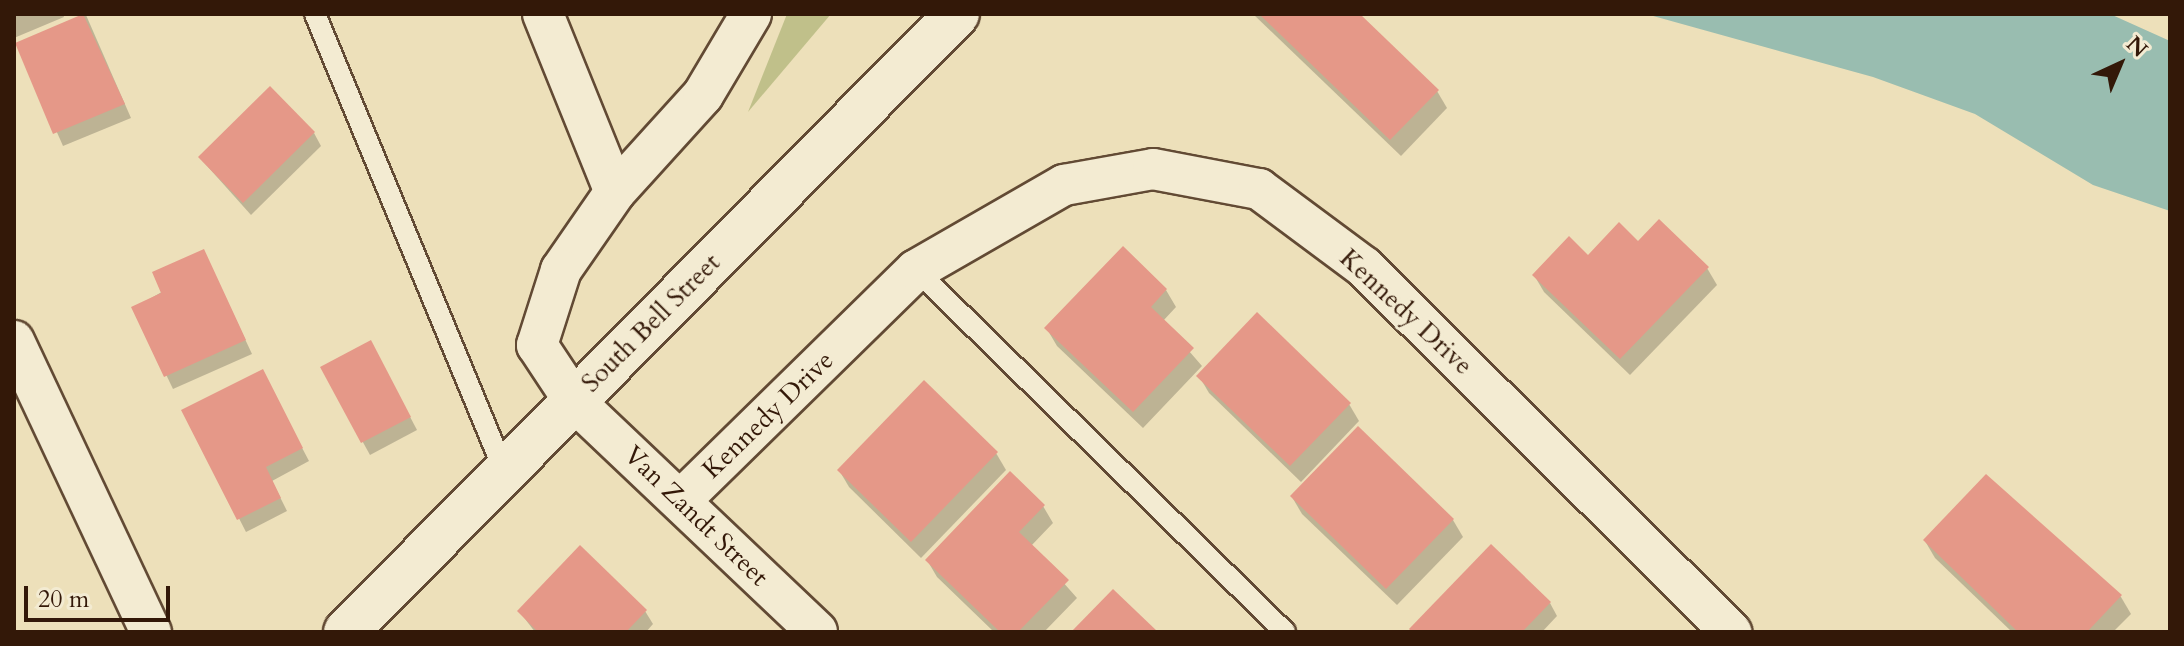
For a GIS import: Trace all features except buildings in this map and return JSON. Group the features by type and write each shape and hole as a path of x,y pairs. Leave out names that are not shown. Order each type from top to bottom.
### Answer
{"main road":[{"name":"South Bell Street","path":"349,631 957,14"}],"street":[{"path":"543,14 615,192 703,95 751,14"},
{"name":"Kennedy Drive","path":"682,499 916,270 1064,185 1153,169 1259,189 1364,267 1731,632"},
{"name":"Van Zandt Street","path":"615,192 561,270 537,345 574,401 682,499 817,632"},
{"path":"14,341 151,632"}],"lane":[{"path":"315,14 505,472"},
{"path":"916,270 1285,632"}],"green space":[{"path":"787,14 831,14 748,112"}],"water":[{"path":"1646,14 2110,14 2170,41 2170,211 2093,185 1975,114 1873,77"}]}
